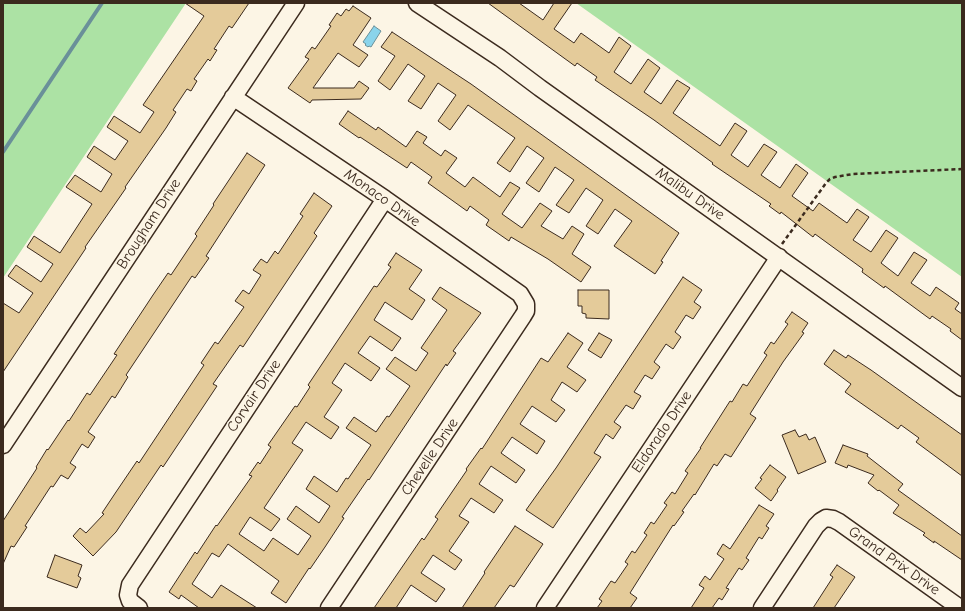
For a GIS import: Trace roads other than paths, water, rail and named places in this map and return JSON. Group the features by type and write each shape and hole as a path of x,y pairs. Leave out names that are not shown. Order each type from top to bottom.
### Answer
{"street":[{"name":"Brougham Drive","path":"3,445 296,3"},
{"name":"Malibu Drive","path":"417,3 500,58 546,92 779,252 962,388"},
{"name":"Monaco Drive","path":"233,97 385,199 520,294 526,304"},
{"name":"Corvair Drive","path":"139,608 130,601 128,595 130,585 385,199"},
{"name":"Eldorado Drive","path":"545,608 779,252"},
{"name":"Chevelle Drive","path":"329,608 523,316 526,311 526,304"},
{"name":"Grand Prix Drive","path":"762,608 816,526 826,518 839,522 960,608"}],"water":[{"path":"374,26 381,31 371,47 368,47 363,42"}],"waterway":[{"path":"3,152 102,3"}]}
